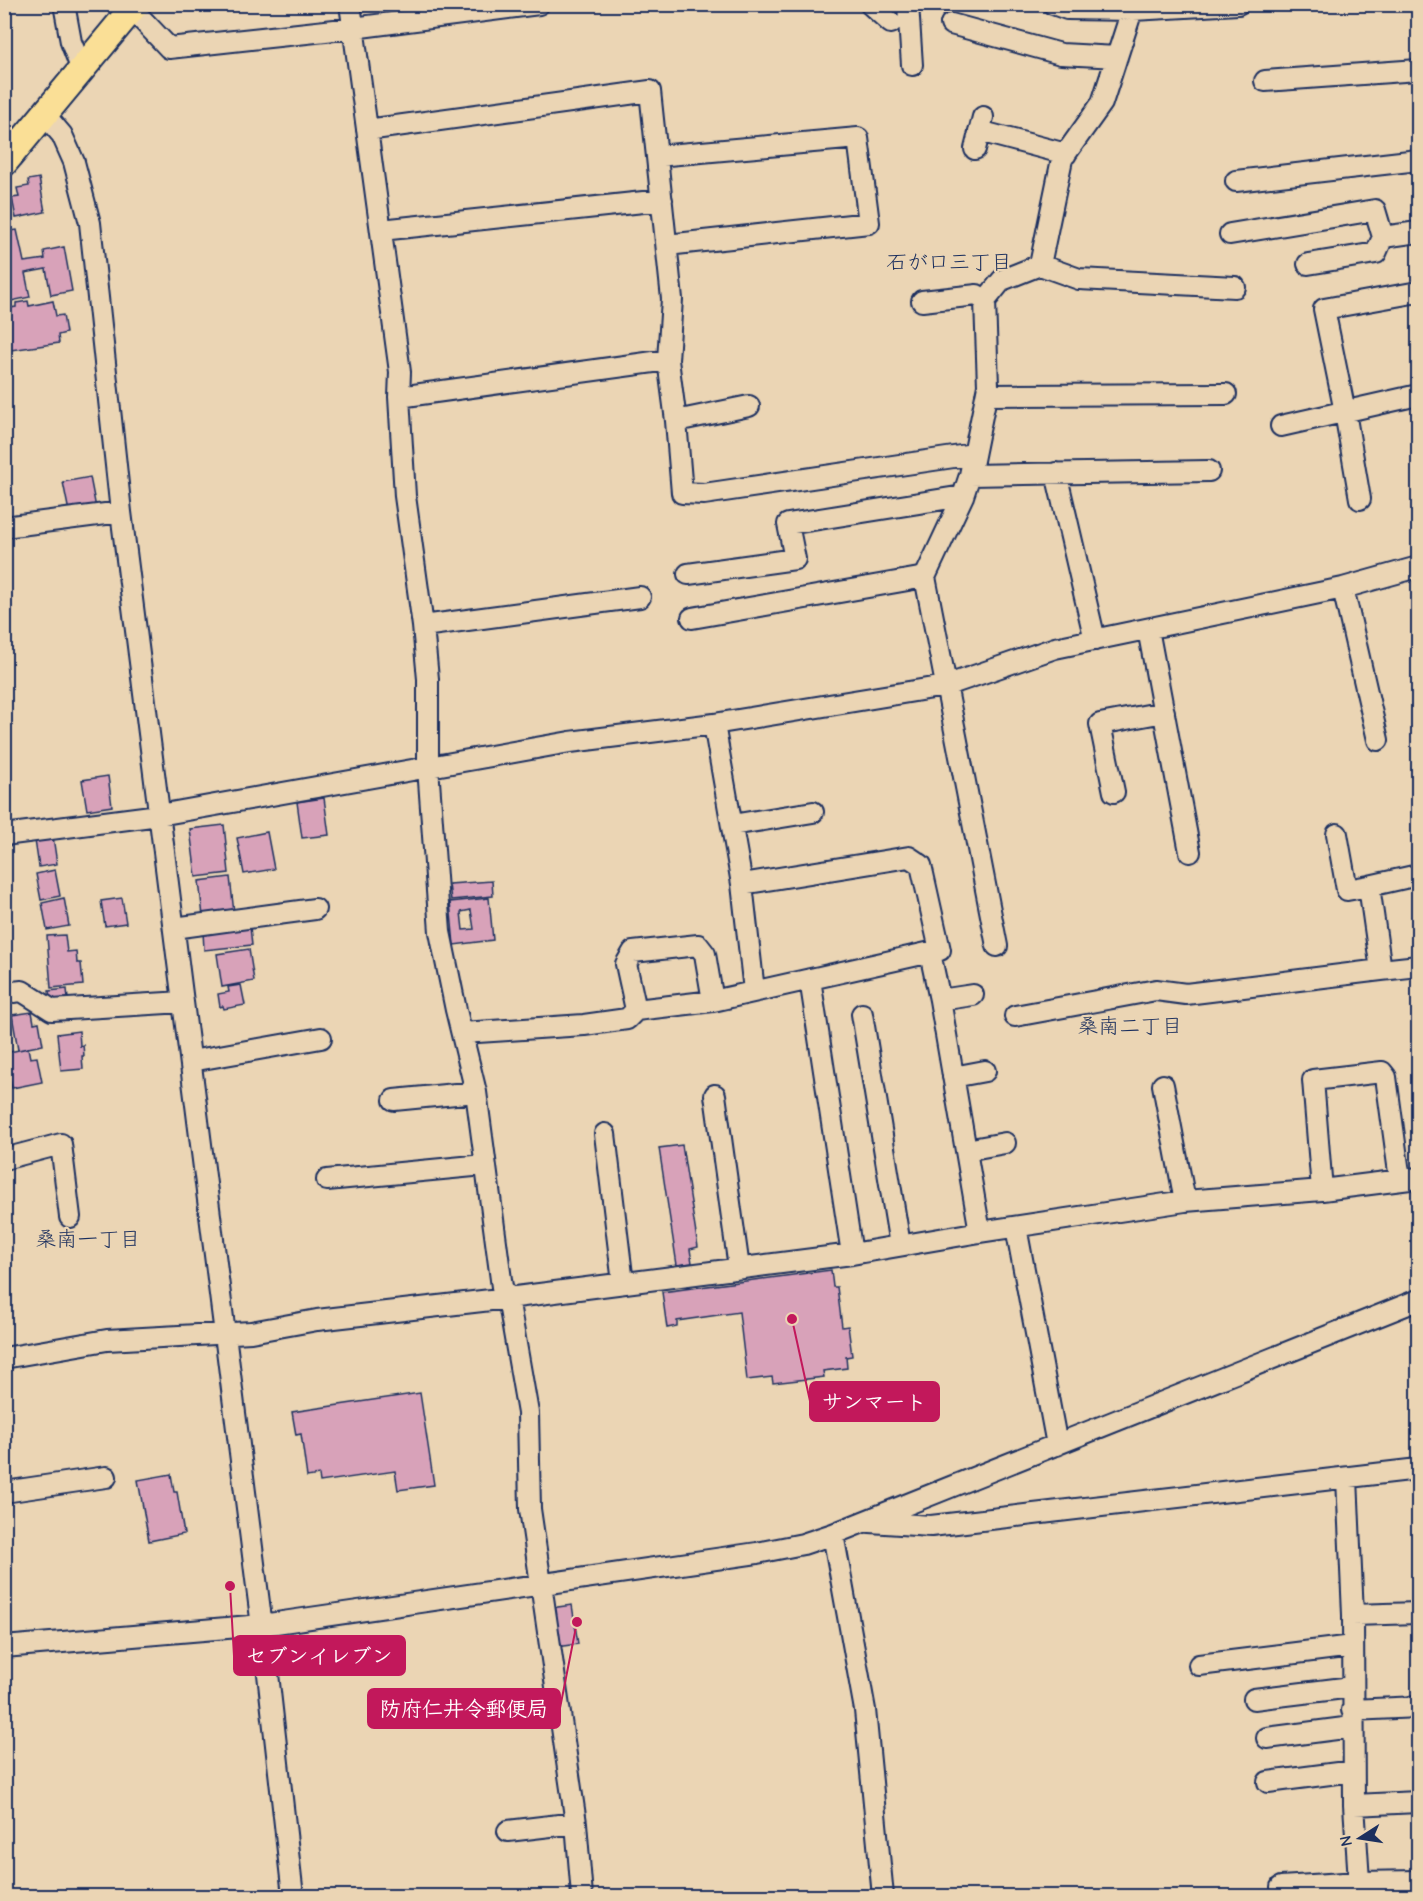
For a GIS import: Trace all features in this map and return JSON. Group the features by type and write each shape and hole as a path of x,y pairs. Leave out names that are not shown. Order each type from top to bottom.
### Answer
{"main road":[{"path":"4,163 134,7"}],"street":[{"path":"64,4 71,42 82,70"},
{"path":"350,4 400,372 399,397 405,496 428,679 428,767 440,932 476,1092 502,1287 508,1298 528,1413 530,1509 576,1823 582,1896"},
{"path":"134,7 169,48 539,4"},
{"path":"870,4 891,23"},
{"path":"908,4 912,65"},
{"path":"1053,4 1067,9 1238,4"},
{"path":"1040,265 1062,159 1102,103 1133,7"},
{"path":"951,24 1061,54 1117,57"},
{"path":"1265,81 1419,70"},
{"path":"366,130 650,91 672,298 668,360 682,493 704,494 974,454"},
{"path":"45,115 62,135 74,162 90,223 121,512 262,1625 293,1896"},
{"path":"979,132 1066,154"},
{"path":"657,156 858,138 869,223 667,245"},
{"path":"1236,182 1419,160"},
{"path":"381,230 662,200"},
{"path":"1230,234 1376,210 1383,237 1376,253 1308,264"},
{"path":"1383,237 1419,232"},
{"path":"997,946 925,577 963,496 970,475 988,386 985,301 1002,280 1040,265 1079,279 1235,287"},
{"path":"1359,499 1345,412 1324,309 1419,292"},
{"path":"922,301 977,295 985,301"},
{"path":"399,397 668,360"},
{"path":"986,395 1226,394"},
{"path":"1281,426 1419,395"},
{"path":"676,422 749,406"},
{"path":"970,475 1209,471"},
{"path":"1056,474 1095,640"},
{"path":"688,574 795,559 788,524 963,496"},
{"path":"4,527 121,512"},
{"path":"4,835 159,815 570,742 714,724 945,686 1055,648 1343,588 1419,567"},
{"path":"692,618 925,577"},
{"path":"1343,588 1378,740"},
{"path":"423,626 640,597"},
{"path":"1148,629 1190,852"},
{"path":"1114,792 1100,724 1164,712"},
{"path":"714,724 742,884 754,991"},
{"path":"732,825 813,812"},
{"path":"1337,834 1347,890 1419,875"},
{"path":"462,1033 584,1025 627,1019 636,1010 713,1001 940,950 921,865 909,857 742,884"},
{"path":"1369,886 1380,970"},
{"path":"174,928 315,909"},
{"path":"636,1010 626,964 633,952 698,945 705,954 713,1001"},
{"path":"930,953 980,1232"},
{"path":"1015,1016 1156,990 1186,994 1419,966"},
{"path":"810,979 852,1254"},
{"path":"4,993 22,991 52,1010 183,1002"},
{"path":"940,1000 973,994"},
{"path":"862,1014 900,1245"},
{"path":"191,1061 321,1038"},
{"path":"953,1077 985,1071"},
{"path":"4,1358 107,1340 251,1332 317,1320 852,1254 1185,1201 1322,1190 1409,1179 1386,1077 1382,1071 1313,1080 1322,1190"},
{"path":"1163,1085 1185,1201"},
{"path":"394,1100 476,1092"},
{"path":"715,1095 740,1268"},
{"path":"605,1134 623,1282"},
{"path":"966,1150 1005,1143"},
{"path":"4,1159 61,1144 70,1217"},
{"path":"327,1180 484,1165"},
{"path":"1016,1227 1057,1445"},
{"path":"4,1647 262,1625 757,1553 803,1544 864,1522 1419,1300"},
{"path":"864,1522 931,1526 1419,1469"},
{"path":"4,1492 106,1477"},
{"path":"1347,1478 1353,1615 1354,1805 1360,1889"},
{"path":"833,1534 865,1710 883,1896"},
{"path":"1353,1615 1419,1613"},
{"path":"1199,1665 1352,1646"},
{"path":"1254,1699 1352,1687"},
{"path":"1267,1738 1419,1707"},
{"path":"1268,1782 1353,1771"},
{"path":"1354,1805 1419,1802"},
{"path":"508,1831 576,1823"},
{"path":"1281,1887 1360,1889 1419,1881"}],"building":[{"path":"39,178 45,212 16,218 12,198 19,197 17,188 29,186 28,180"},
{"path":"17,230 24,262 45,259 44,251 64,247 72,291 51,295 46,269 25,273 30,297 6,302 7,307 4,307 4,232"},
{"path":"28,301 29,306 53,301 56,316 63,315 66,333 58,335 59,343 4,351 4,309 16,307 16,303"},
{"path":"90,477 96,508 69,512 63,482"},
{"path":"108,776 112,806 87,810 82,780"},
{"path":"324,798 329,835 302,838 297,802"},
{"path":"224,825 229,873 196,877 190,829"},
{"path":"267,832 274,869 244,874 237,838"},
{"path":"53,837 57,864 39,867 35,840"},
{"path":"55,870 60,896 41,900 36,874"},
{"path":"230,877 234,913 203,916 199,881"},
{"path":"492,881 493,896 451,900 449,884"},
{"path":"64,898 69,926 47,930 42,903"},
{"path":"122,898 126,923 105,926 101,901"},
{"path":"489,898 493,940 454,945 450,902","holes":["471,910 474,929 463,930 461,912"]},
{"path":"250,927 252,945 204,950 203,931"},
{"path":"65,935 67,952 76,951 77,963 81,963 83,985 51,988 47,936"},
{"path":"249,949 254,981 222,987 217,954"},
{"path":"241,985 245,1005 224,1009 223,1006 220,1007 218,994 229,992 228,987"},
{"path":"67,989 68,999 50,1000 49,991"},
{"path":"32,1012 34,1023 39,1022 43,1045 18,1050 12,1015"},
{"path":"79,1031 80,1046 83,1045 83,1069 61,1071 57,1034"},
{"path":"28,1048 30,1058 37,1057 42,1082 12,1088 5,1053"},
{"path":"682,1145 698,1247 690,1249 692,1263 677,1265 659,1148"},
{"path":"831,1270 833,1287 837,1287 842,1327 848,1326 852,1356 846,1357 847,1368 823,1371 824,1377 773,1383 772,1377 747,1380 739,1312 677,1321 677,1326 667,1328 662,1292"},
{"path":"420,1393 434,1485 398,1490 395,1471 320,1482 319,1475 307,1477 301,1434 296,1435 292,1412"},
{"path":"171,1474 174,1492 177,1492 184,1534 149,1541 138,1480"},
{"path":"572,1605 578,1644 556,1647 551,1608"}],"place":[{"name":"サンマート","path":"792,1319"},
{"name":"セブンイレブン","path":"230,1586"},
{"name":"防府仁井令郵便局","path":"577,1622"}],"district":[{"name":"石が口三丁目","path":"949,262"},
{"name":"桑南二丁目","path":"1130,1026"},
{"name":"桑南一丁目","path":"88,1239"}]}
